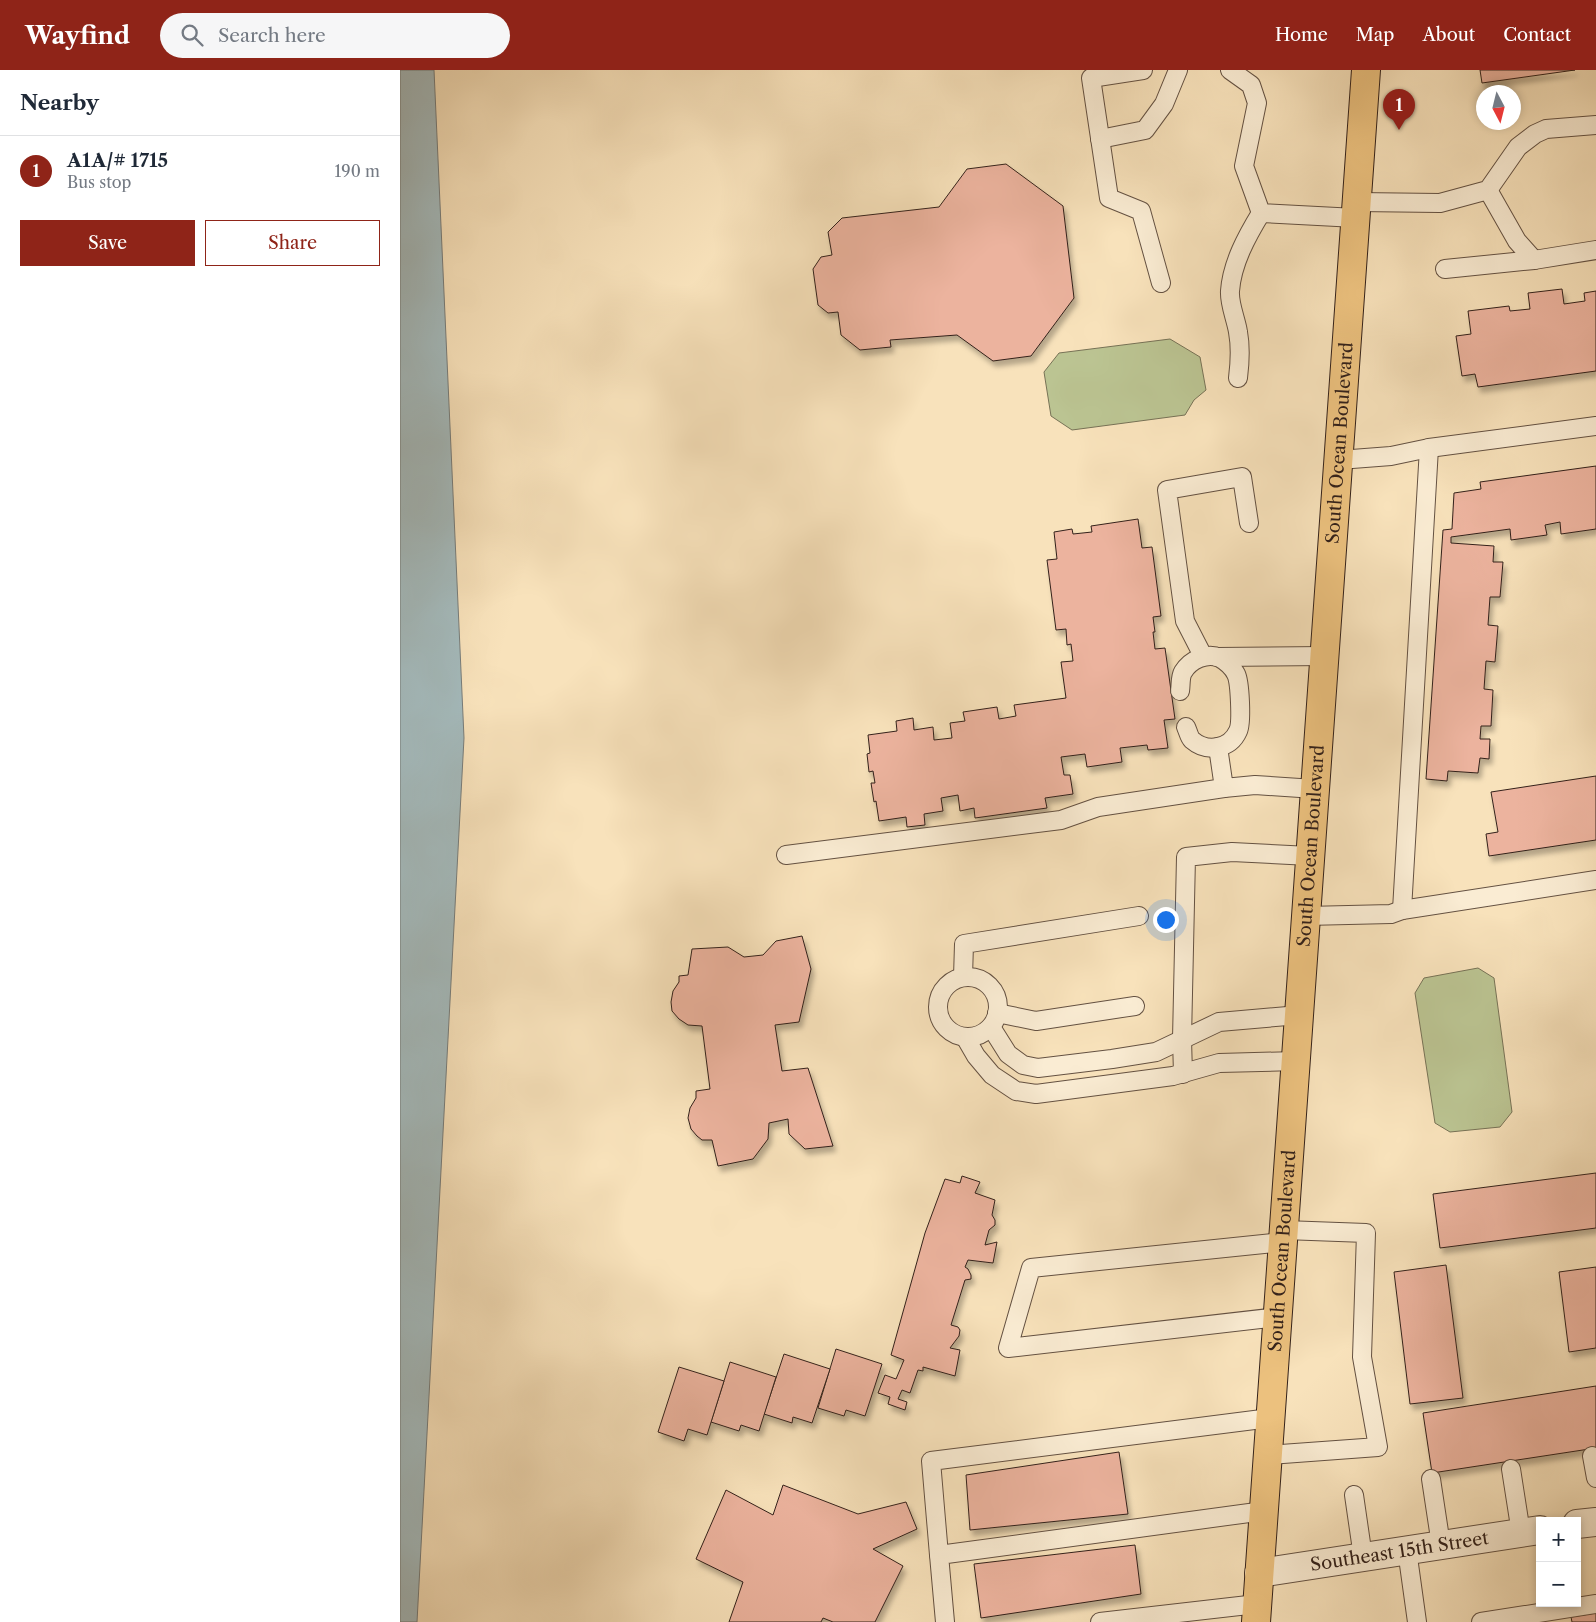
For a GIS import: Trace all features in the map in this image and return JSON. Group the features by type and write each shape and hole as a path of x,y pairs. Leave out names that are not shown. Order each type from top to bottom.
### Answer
{"main road":[{"name":"South Ocean Boulevard","path":"1257,1613 1366,70"}],"street":[{"path":"1581,1524 1596,1522"},
{"name":"Southeast 15th Street","path":"1259,1573 1530,1532"}],"lane":[{"path":"1143,70 1091,78 1108,198 1142,211 1161,283"},
{"path":"1100,139 1145,130 1164,104 1178,70"},
{"path":"1230,70 1251,85 1257,103 1244,166 1261,212"},
{"path":"1261,212 1356,210 1440,203 1488,190 1518,147 1535,134 1546,130 1596,125"},
{"path":"1488,190 1517,242 1534,260"},
{"path":"1238,378 1241,355 1230,292 1238,259 1246,238 1261,212"},
{"path":"1445,269 1534,260 1596,250"},
{"path":"1339,460 1391,456 1429,448 1596,426"},
{"path":"1402,910 1429,448"},
{"path":"1186,727 1191,739 1200,746 1210,748 1218,747 1231,741 1238,732 1241,722 1237,676 1229,664 1210,656 1185,621 1167,490 1242,477 1249,523"},
{"path":"1180,691 1182,673 1190,662 1210,656 1325,656"},
{"path":"1218,747 1224,788"},
{"path":"786,855 1061,820 1098,808 1224,788 1255,785 1315,789"},
{"path":"1183,1074 1186,857 1232,852 1310,856"},
{"path":"1306,916 1391,914 1402,910 1596,880"},
{"path":"963,977 964,944 1139,916"},
{"path":"1135,1006 1036,1021 994,1020 980,1035 965,1037 951,1032 941,1022 937,1008 940,994 950,983 963,977 978,978 990,986 997,999 994,1020 1008,1054 1023,1065 1038,1068 1156,1052 1218,1022 1299,1015"},
{"path":"965,1037 976,1056 992,1075 1016,1090 1036,1094 1173,1076 1219,1063 1296,1061"},
{"path":"1268,1455 1378,1447 1362,1357 1366,1233 1283,1236 1031,1268 1008,1348 1278,1317"},
{"path":"945,1622 931,1461 1270,1418"},
{"path":"1592,1456 1596,1478"},
{"path":"1511,1470 1530,1532"},
{"path":"1431,1479 1441,1545"},
{"path":"1354,1495 1363,1557"},
{"path":"939,1555 1264,1511"},
{"path":"1407,1550 1418,1622"},
{"path":"1482,1622 1596,1604"},
{"path":"1100,1622 1257,1613"}],"green space":[{"path":"1170,339 1200,357 1206,390 1194,400 1185,415 1072,430 1051,416 1044,372 1059,353"},
{"path":"1478,968 1494,978 1512,1112 1500,1127 1450,1132 1435,1123 1415,993 1424,978"}],"shaded area":[{"path":"400,70 434,70 464,738 417,1622 400,1622"}],"building":[{"path":"1480,70 1575,70 1482,83"},
{"path":"1006,164 1063,206 1074,298 1031,356 993,361 957,335 890,340 891,347 860,350 841,335 838,312 828,313 818,305 813,269 821,257 832,255 828,232 842,218 939,207 967,169"},
{"path":"1562,289 1564,304 1585,301 1584,293 1596,291 1596,371 1478,387 1475,374 1462,376 1456,336 1471,334 1468,311 1509,306 1510,311 1530,309 1528,293"},
{"path":"1596,466 1596,529 1561,534 1560,522 1545,525 1547,535 1511,540 1510,529 1451,537 1451,543 1494,546 1493,562 1503,562 1500,597 1490,597 1488,625 1498,626 1495,662 1486,661 1484,689 1493,690 1491,726 1481,726 1480,739 1490,739 1489,759 1480,758 1478,773 1448,771 1447,781 1426,779 1443,530 1452,529 1454,493 1481,489 1480,482"},
{"path":"1138,519 1142,548 1152,547 1161,616 1153,617 1155,649 1165,648 1175,719 1164,720 1168,748 1148,750 1147,745 1120,748 1122,762 1087,767 1085,754 1061,757 1064,775 1070,775 1073,794 1045,798 1047,808 975,818 974,808 960,811 958,795 941,798 943,811 924,814 925,825 907,827 906,817 879,821 871,783 875,783 873,771 869,772 867,754 870,753 868,735 897,731 896,721 913,718 914,730 933,727 934,740 952,738 950,723 965,721 963,712 997,707 999,719 1016,716 1014,705 1066,698 1061,662 1073,661 1071,644 1067,645 1066,629 1056,630 1047,560 1057,559 1054,532 1072,529 1073,534 1092,532 1091,526"},
{"path":"1596,776 1596,840 1489,856 1486,834 1498,832 1491,792"},
{"path":"802,936 811,969 799,1022 775,1025 782,1071 808,1068 833,1146 805,1149 789,1134 788,1119 769,1123 768,1139 753,1159 718,1166 712,1140 702,1140 697,1136 691,1129 688,1118 690,1108 696,1098 696,1091 710,1089 702,1026 688,1025 672,1011 673,991 679,982 679,976 688,975 692,949 728,947 744,957 763,955 776,941"},
{"path":"1596,1173 1596,1228 1440,1248 1433,1194"},
{"path":"962,1176 980,1182 975,1193 995,1200 992,1215 995,1225 989,1230 985,1245 997,1242 993,1263 968,1260 965,1267 971,1275 971,1279 965,1280 951,1325 958,1327 960,1330 959,1336 950,1348 960,1350 955,1376 923,1367 923,1371 918,1370 910,1393 902,1390 898,1399 907,1402 905,1410 888,1404 890,1397 878,1393 885,1375 896,1379 904,1360 891,1355 925,1233 945,1179 960,1183"},
{"path":"1446,1265 1463,1398 1410,1404 1394,1272"},
{"path":"1596,1267 1596,1348 1569,1352 1559,1272"},
{"path":"836,1349 882,1364 865,1416 846,1410 844,1416 818,1408"},
{"path":"784,1354 830,1369 812,1423 793,1417 792,1423 764,1414"},
{"path":"730,1362 776,1377 759,1431 741,1425 739,1431 711,1422"},
{"path":"679,1367 724,1381 707,1435 688,1429 684,1441 658,1432"},
{"path":"1596,1386 1596,1448 1432,1473 1423,1413"},
{"path":"1119,1452 1128,1514 970,1530 966,1475"},
{"path":"783,1485 858,1514 906,1502 917,1529 873,1549 903,1566 875,1622 833,1622 823,1618 821,1622 729,1622 743,1582 696,1559 726,1490 773,1515"},
{"path":"1135,1545 1141,1594 981,1618 974,1564"},
{"path":"1596,1613 1596,1622 1572,1622 1571,1617"}],"place":[{"name":"A1A/# 1715","path":"1399,130"}]}
